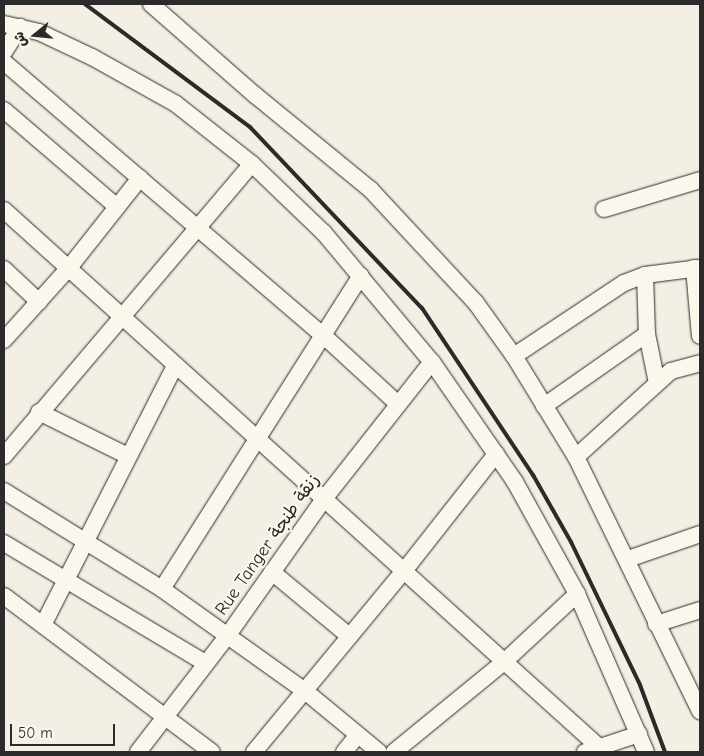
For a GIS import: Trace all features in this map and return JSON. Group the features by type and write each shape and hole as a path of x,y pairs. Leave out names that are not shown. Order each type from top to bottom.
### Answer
{"street":[{"path":"151,4 255,95 370,189 476,303 514,356 576,458 628,559 656,624 700,711"},
{"path":"4,24 39,32 92,57 176,104 252,164 324,233 432,362 496,454 577,594 646,752"},
{"path":"4,52 20,27"},
{"path":"4,62 198,226 324,336 398,404"},
{"path":"4,110 117,207"},
{"path":"4,456 39,412 123,318 198,226 252,164"},
{"path":"4,340 68,269 140,178"},
{"path":"604,209 700,180"},
{"path":"4,210 504,662 593,750 639,734"},
{"path":"514,356 614,288 645,275 697,268 700,336"},
{"path":"4,269 39,302"},
{"path":"645,275 647,334 657,383"},
{"path":"162,589 361,276"},
{"path":"544,406 647,334"},
{"name":"Rue Tanger زنقة طنجة","path":"138,752 205,663 228,636 324,499 432,362"},
{"path":"576,458 657,383 677,368 700,363"},
{"path":"43,625 83,541 175,366"},
{"path":"39,412 128,456"},
{"path":"254,752 305,691 348,635 404,571 496,454"},
{"path":"4,491 162,589 305,691 357,736 379,752"},
{"path":"628,559 700,534"},
{"path":"4,543 64,581 205,663"},
{"path":"272,572 348,635"},
{"path":"394,752 504,662 577,594"},
{"path":"4,596 212,752"},
{"path":"656,624 700,610"},
{"path":"344,752 357,736"}],"railway":[{"path":"85,4 250,127 422,308 533,475 571,542 640,685 665,752"}]}
